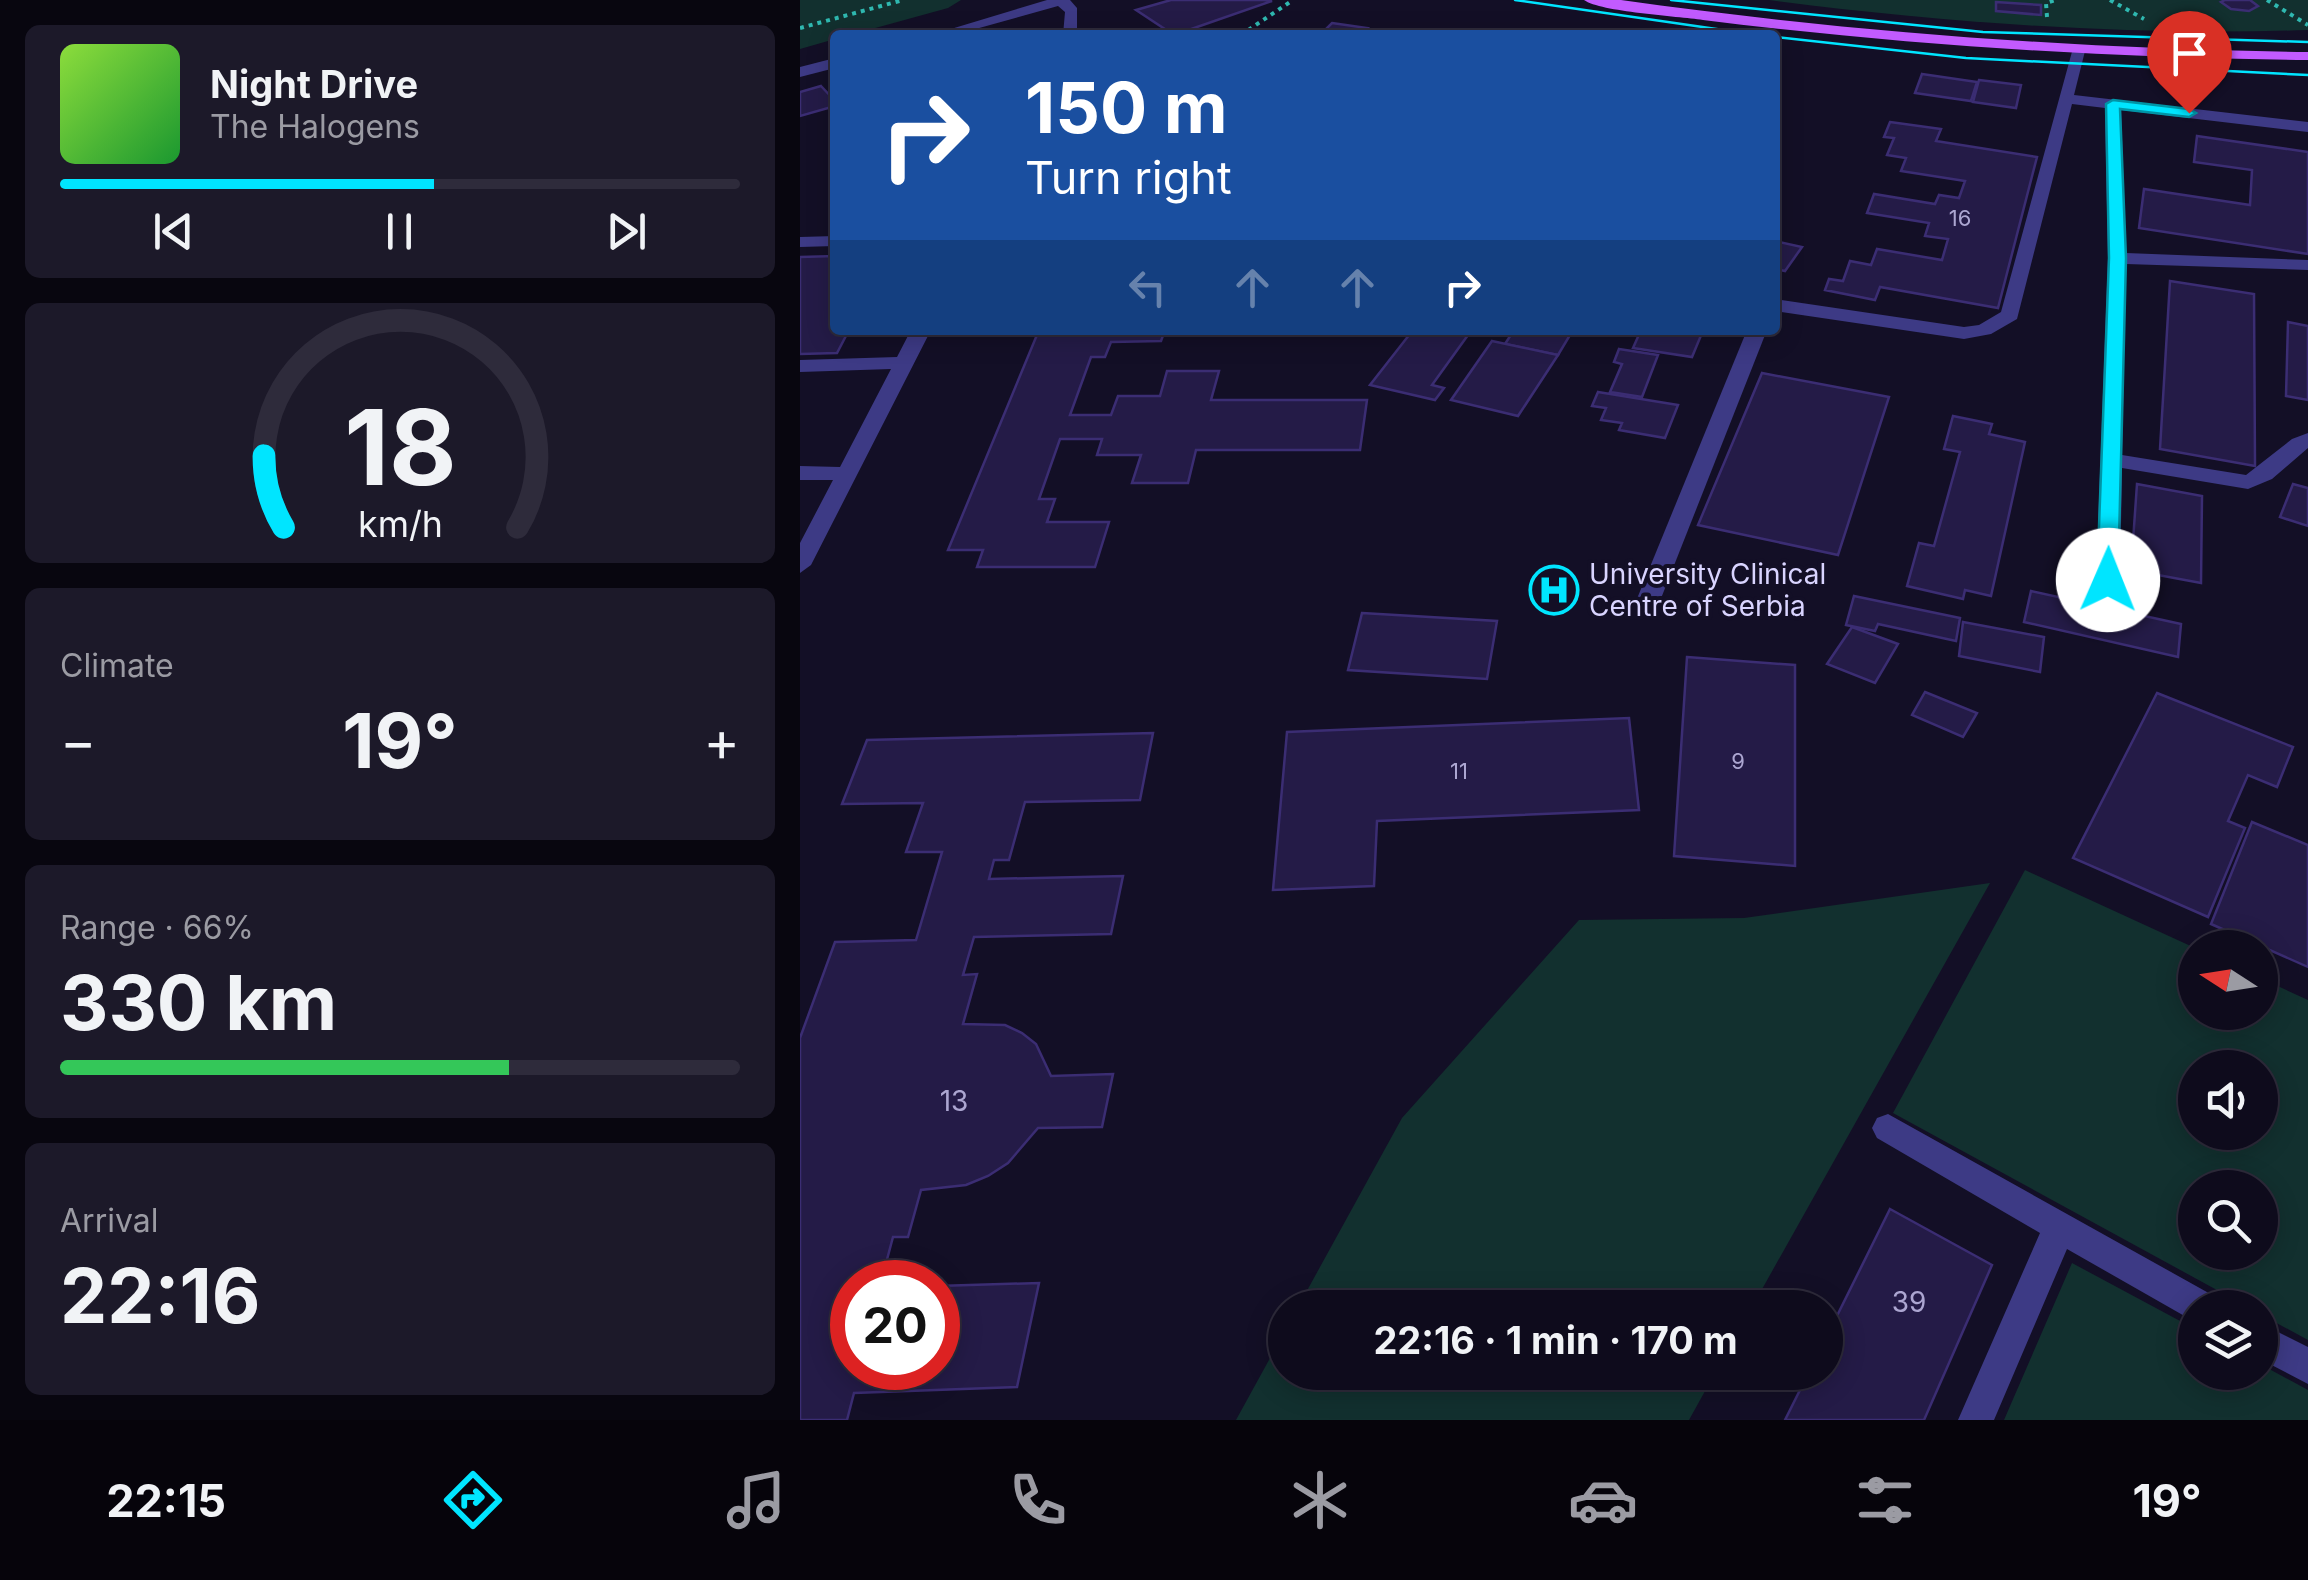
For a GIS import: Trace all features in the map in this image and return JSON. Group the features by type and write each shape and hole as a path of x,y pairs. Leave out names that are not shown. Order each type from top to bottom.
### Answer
{"main road":[{"path":"1591,0 1785,27 2078,50 2308,56"}],"street":[{"path":"956,30 1064,0 1072,11 1070,30"},
{"path":"1780,306 1964,333 2000,323 2016,305 2078,50"},
{"path":"800,72 830,64"},
{"path":"2067,99 2308,127"},
{"path":"2108,580 2118,258 2113,104"},
{"path":"800,242 830,241"},
{"path":"2118,258 2308,266"},
{"path":"800,565 918,335"},
{"path":"1646,606 1755,335"},
{"path":"800,366 904,363"},
{"path":"2111,460 2248,482 2260,478 2294,446 2308,439"},
{"path":"800,474 847,474"},
{"path":"1888,1128 2178,1295"},
{"path":"1976,1420 2059,1228"},
{"path":"2278,1350 2308,1366"}],"path":[{"path":"800,28 903,0"},
{"path":"1248,30 1292,0"},
{"path":"2049,27 2046,3 2055,0"},
{"path":"2110,0 2146,20"},
{"path":"2267,0 2308,25"},
{"path":"2295,15 2308,14"}],"green space":[{"path":"800,0 961,0 948,8 868,30 830,30 830,40 800,49"},
{"path":"1769,0 2308,0 2308,30 2038,26"},
{"path":"2025,870 2178,940 2178,1030 2278,1030 2278,986 2308,1000 2308,1340 2278,1324 2278,1290 2217,1290 2180,1270 2278,1270 2278,1170 2178,1170 2178,1269 1893,1113"},
{"path":"1990,883 1762,1290 1307,1290 1402,1118 1579,920 1744,918"},
{"path":"2072,1263 2178,1320 2178,1390 2278,1390 2278,1374 2308,1390 2308,1420 2004,1420"},
{"path":"1268,1362 1268,1390 1706,1390 1689,1420 1236,1420"}],"building":[{"path":"1171,0 1272,1 1188,30 1166,30 1136,10"},
{"path":"2250,0 2258,6 2249,11 2231,9 2221,2"},
{"path":"1996,2 2041,5 2041,15 1996,11"},
{"path":"1332,23 1367,28 1364,30 1325,30"},
{"path":"1922,74 1977,82 1971,101 1915,93"},
{"path":"1979,80 2021,85 2016,108 1973,102"},
{"path":"821,86 830,96 830,107 800,116 800,92"},
{"path":"1890,122 1941,129 1936,141 2037,157 1998,308 1880,287 1875,300 1825,290 1829,279 1843,281 1850,261 1871,265 1877,249 1942,260 1948,239 1925,236 1929,223 1867,213 1874,194 1935,204 1939,195 1959,198 1965,181 1901,171 1906,158 1887,155 1894,138 1884,137"},
{"path":"2197,136 2308,152 2308,254 2139,228 2144,189 2250,205 2252,170 2194,162"},
{"path":"1780,242 1802,247 1785,271 1780,270"},
{"path":"830,256 830,335 846,335 837,353 800,354 800,257"},
{"path":"2170,281 2254,294 2255,466 2160,449"},
{"path":"2288,322 2308,326 2308,400 2286,396"},
{"path":"1037,335 1163,335 1161,341 1111,342 1105,357 1091,357 1070,415 1111,415 1118,396 1160,396 1167,371 1219,371 1211,400 1367,400 1360,450 1196,450 1188,483 1132,483 1141,455 1097,455 1102,439 1060,439 1039,499 1055,499 1047,522 1109,522 1095,567 977,567 983,550 948,550"},
{"path":"1409,335 1468,335 1432,385 1444,388 1435,400 1370,385"},
{"path":"1511,335 1570,335 1558,355 1505,344"},
{"path":"1639,335 1701,335 1692,357 1633,348"},
{"path":"1492,341 1558,355 1518,416 1451,400"},
{"path":"1619,349 1658,355 1642,397 1610,392 1622,364 1614,362"},
{"path":"1762,373 1889,397 1838,555 1698,525"},
{"path":"1598,392 1678,405 1665,438 1619,430 1622,423 1601,420 1606,408 1592,406"},
{"path":"1953,416 1992,424 1989,434 2025,442 1991,596 1965,590 1963,599 1907,586 1919,543 1934,546 1960,452 1944,449"},
{"path":"2137,484 2202,496 2201,583 2131,570"},
{"path":"2293,484 2308,488 2308,526 2280,517"},
{"path":"2031,591 2181,624 2178,657 2024,622"},
{"path":"1854,596 1960,618 1956,641 1878,624 1875,631 1846,625"},
{"path":"1362,613 1497,621 1487,679 1348,670"},
{"path":"1963,622 2044,637 2040,672 1959,656"},
{"path":"1852,627 1898,644 1875,683 1827,664"},
{"path":"1687,657 1795,665 1795,866 1674,856"},
{"path":"1925,692 1977,713 1963,737 1912,715"},
{"path":"2157,693 2293,747 2277,787 2248,775 2228,821 2245,828 2208,917 2073,858"},
{"path":"1629,718 1639,810 1377,821 1374,886 1273,890 1287,732"},
{"path":"1153,733 1140,800 1025,802 1009,860 994,860 989,879 1123,876 1111,934 974,937 963,975 977,974 963,1024 1005,1025 1022,1033 1036,1044 1051,1076 1113,1074 1102,1127 1038,1128 1008,1163 988,1176 966,1185 921,1190 908,1237 893,1237 887,1260 830,1260 830,1390 936,1390 854,1393 847,1420 800,1420 800,1038 835,942 916,940 942,852 906,852 923,803 842,804 867,740"},
{"path":"2252,822 2308,845 2308,967 2278,954 2278,930 2225,930 2211,924"},
{"path":"1890,1209 1992,1265 1924,1420 1785,1420 1800,1390 1843,1390 1843,1304"},
{"path":"1039,1283 1017,1387 960,1389 960,1285"}],"tram line":[{"path":"1515,0 1723,30"},
{"path":"1671,0 1983,32 2308,42"},
{"path":"1780,38 1966,58 2308,75"}],"place":[{"name":"University Clinical Centre of Serbia","path":"1554,590"}],"route":[{"path":"2108,580 2118,258 2113,104 2189,113"}]}
